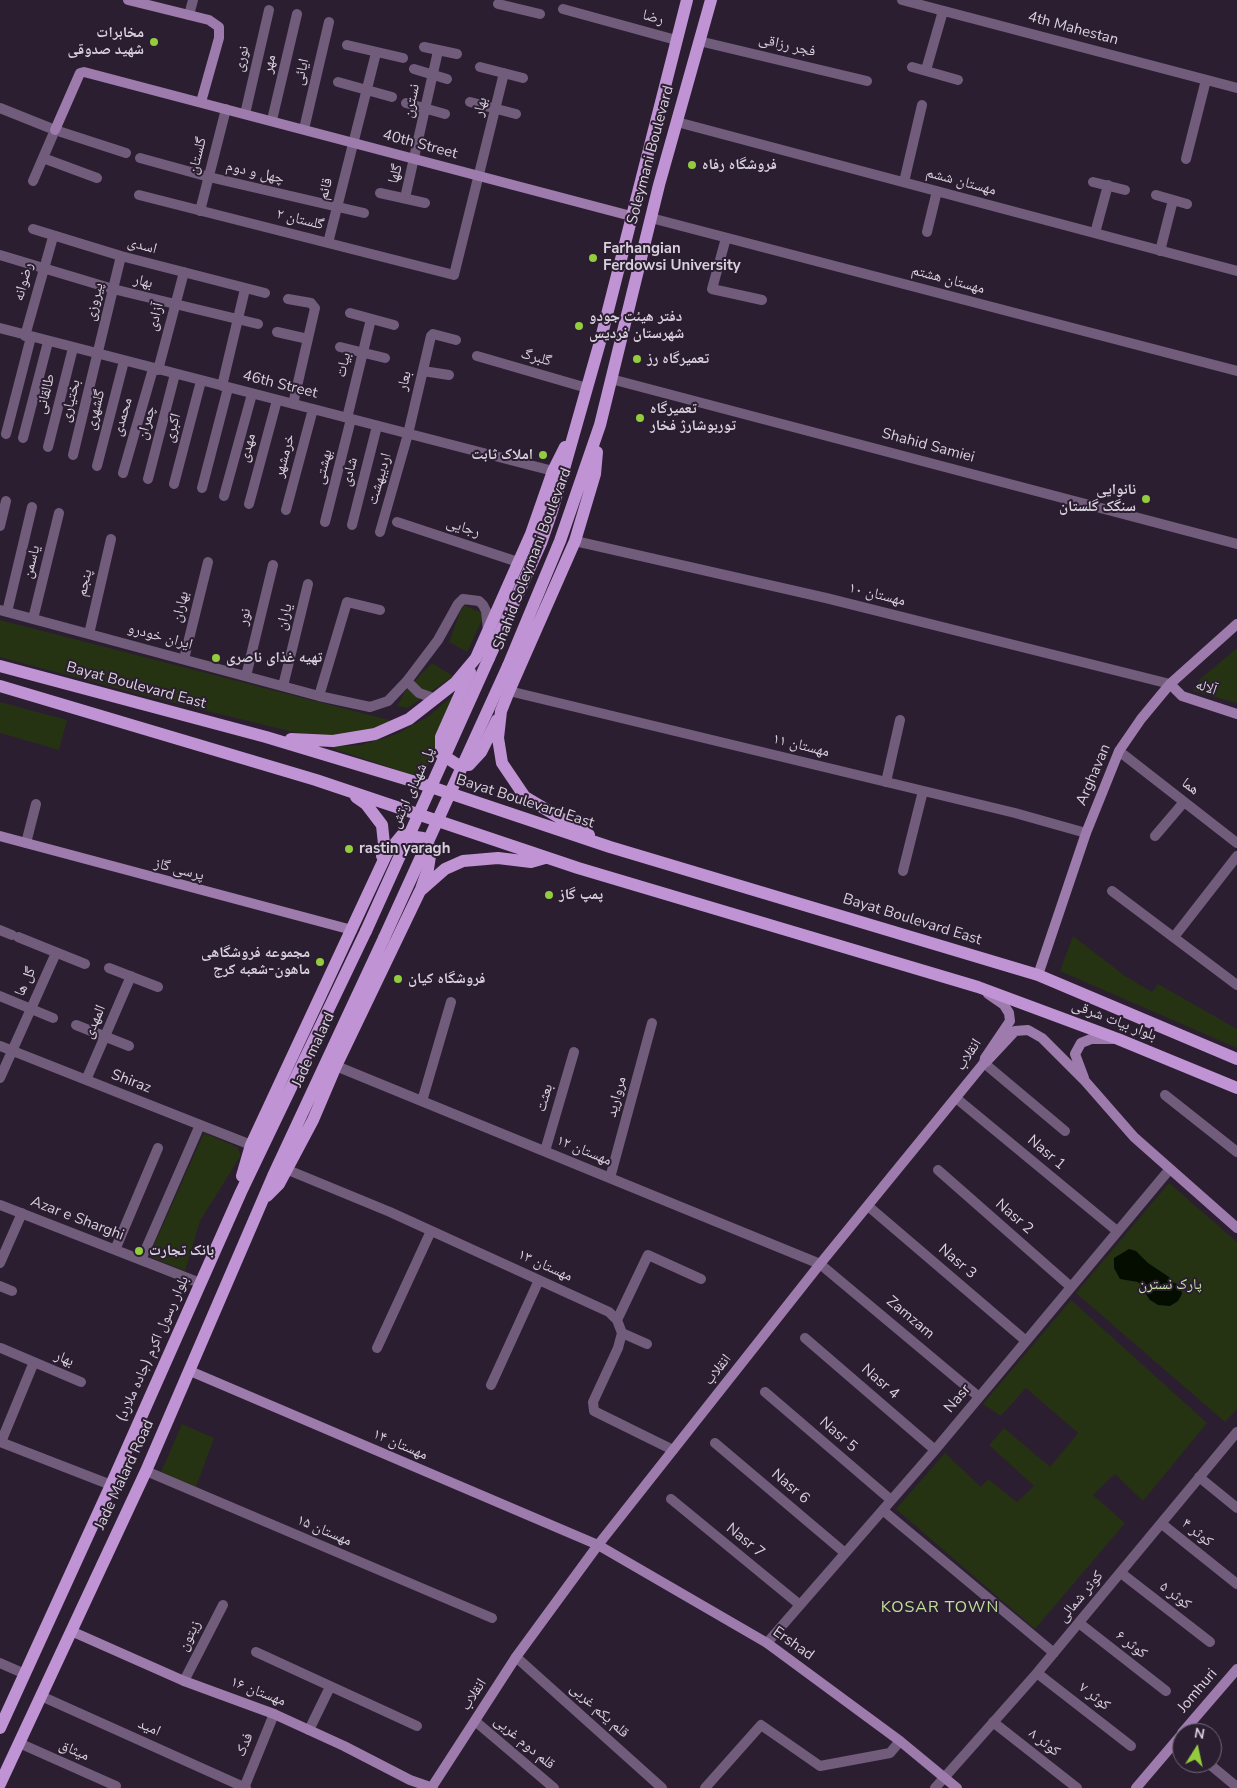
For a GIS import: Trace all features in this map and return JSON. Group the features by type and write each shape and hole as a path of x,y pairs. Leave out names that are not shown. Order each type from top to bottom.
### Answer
{"main road":[{"name":"Soleymani Boulevard","path":"579,418 687,0"},
{"name":"Soleymani Boulevard","path":"587,465 600,425 651,218 712,0"},
{"path":"579,418 553,471 518,562 441,737 442,754 458,764 469,765 481,752 501,711 575,541 594,474 600,425"},
{"name":"Shahid Soleymani Boulevard","path":"489,658 541,543 579,418"},
{"name":"Shahid Soleymani Boulevard","path":"384,938 508,666 560,541 587,465"},
{"path":"266,737 333,741 360,738 392,728 436,699 455,683 476,658"},
{"name":"پل شهدای ارتش","path":"366,931 489,658"},
{"name":"Bayat Boulevard East","path":"0,666 266,737 422,784 610,847 1038,975"},
{"path":"0,686 346,790 546,858 978,987"},
{"path":"501,711 498,738 502,763 525,797 610,847"},
{"path":"346,790 366,804 382,824 384,844 378,873"},
{"path":"241,1192 242,1174 251,1145 390,848 402,835 423,838 431,849 430,860 420,891 288,1170 279,1184 262,1201"},
{"path":"420,891 445,869 463,861 498,858 531,862 546,858"},
{"name":"بلوار رسول اکرم (جاده ملارد)","path":"0,1728 111,1486 241,1192 366,931"},
{"name":"Jade malard","path":"273,1176 384,938"},
{"name":"بلوار بیات شرقی","path":"1038,975 1237,1059"},
{"name":"بلوار بیات شرقی","path":"978,987 1118,1039 1237,1088"},
{"name":"Jade Malard Road","path":"0,1784 146,1471 273,1176"}],"street":[{"path":"128,0 189,15 215,23 218,27 219,38 201,102"},
{"path":"189,15 193,0"},
{"name":"4th Mahestan","path":"902,0 1237,88"},
{"path":"498,4 522,4 540,14"},
{"name":"رضا","path":"564,9 676,40"},
{"name":"نوری","path":"245,114 269,10"},
{"path":"926,70 943,11"},
{"name":"مهر","path":"272,120 297,14"},
{"name":"ایائی","path":"304,129 329,22"},
{"name":"فجر رزاقی","path":"700,41 866,81"},
{"path":"347,45 403,58"},
{"path":"424,47 457,54"},
{"name":"نسترن","path":"416,159 438,50"},
{"name":"قائم","path":"328,243 376,53"},
{"path":"480,67 523,78"},
{"path":"912,67 958,80"},
{"path":"414,69 448,79"},
{"name":"40th Street","path":"55,130 80,73 84,72 631,216"},
{"name":"بهار","path":"479,176 504,73"},
{"path":"1186,159 1206,80"},
{"path":"338,82 392,97"},
{"path":"470,102 516,114"},
{"path":"406,103 445,114"},
{"path":"904,182 922,105"},
{"path":"0,108 55,130 126,153"},
{"name":"گلستان","path":"200,211 226,109"},
{"name":"مهستان ششم","path":"677,122 1237,271"},
{"path":"33,181 55,130"},
{"path":"43,158 97,178"},
{"name":"چهل و دوم","path":"140,158 209,177 364,213"},
{"name":"گلها","path":"405,198 416,159"},
{"name":"گلستان ۲","path":"139,195 454,275 479,176"},
{"path":"1092,182 1125,190"},
{"path":"1095,233 1108,186"},
{"path":"927,232 937,191"},
{"path":"380,193 425,202"},
{"path":"1156,195 1187,204"},
{"path":"1160,251 1173,200"},
{"name":"مهستان هشتم","path":"651,218 1237,371"},
{"name":"اسدی","path":"33,229 52,237 265,293"},
{"name":"رضوانه","path":"6,434 43,268 52,237"},
{"path":"726,238 712,289 762,300"},
{"name":"بهار","path":"0,256 114,290 258,324"},
{"name":"پیروزی","path":"99,355 121,256"},
{"name":"آزادی","path":"155,369 184,272"},
{"path":"202,488 245,289"},
{"path":"288,299 313,305 315,308 293,404"},
{"path":"350,313 394,324"},
{"name":"بیات","path":"349,419 371,319"},
{"name":"46th Street","path":"0,328 28,337 553,471"},
{"path":"277,332 308,339"},
{"name":"بعار","path":"408,434 431,336 433,334 456,340"},
{"path":"23,438 48,342"},
{"path":"340,347 385,358"},
{"name":"طالقانی","path":"48,446 73,348"},
{"name":"بختیاری","path":"73,455 99,355"},
{"name":"گلبرگ","path":"477,356 587,388"},
{"name":"گلشهری","path":"97,466 124,361"},
{"name":"محمدی","path":"123,473 155,369"},
{"path":"423,370 449,375"},
{"name":"چمران","path":"148,479 176,374"},
{"name":"Shahid Samiei","path":"611,380 1237,544"},
{"name":"اکبری","path":"174,484 201,381"},
{"path":"224,496 252,394"},
{"name":"مهدی","path":"249,504 277,400"},
{"name":"خرمشهر","path":"286,510 313,409"},
{"name":"بهشتی","path":"326,522 349,419"},
{"name":"شادی","path":"352,525 376,426"},
{"name":"اردیبهشت","path":"380,532 408,434"},
{"path":"0,526 6,501"},
{"path":"4,611 32,508"},
{"name":"یاسمن","path":"33,619 59,513"},
{"name":"رجایی","path":"398,522 518,562"},
{"name":"پنجم","path":"88,634 111,539"},
{"name":"مهستان ۱۰","path":"575,541 826,598 1170,684"},
{"name":"بهاران","path":"184,659 208,562"},
{"name":"نور","path":"246,676 273,565"},
{"name":"یاران","path":"283,686 308,584"},
{"path":"436,699 419,693 407,681 438,640 458,604 463,599 470,598 483,605 486,611 488,630"},
{"path":"319,696 347,602 380,610"},
{"name":"ایران خودرو","path":"4,611 319,696 370,707 388,701 407,681"},
{"name":"Arghavan","path":"1038,975 1086,833 1119,751 1141,719 1170,684 1237,624"},
{"name":"آلاله","path":"1170,684 1182,696 1237,714"},
{"name":"مهستان ۱۱","path":"509,691 1049,822 1086,833"},
{"path":"886,782 900,720"},
{"name":"هما","path":"1124,755 1237,843"},
{"path":"903,871 923,791"},
{"path":"1155,836 1184,802"},
{"path":"26,843 36,804"},
{"name":"پرسی گاز","path":"0,836 352,930"},
{"path":"1174,937 1237,856"},
{"path":"1112,891 1237,985"},
{"path":"0,930 85,964"},
{"name":"گل ها","path":"0,1078 56,953"},
{"path":"109,968 158,987"},
{"name":"المهدی","path":"86,1080 131,976"},
{"name":"انقلاب","path":"432,1788 516,1657 598,1545 820,1264 984,1064 984,1058 1010,1021 1004,1005 978,987"},
{"path":"0,996 53,1018"},
{"path":"422,1101 451,1002"},
{"name":"مروارید","path":"610,1178 652,1023"},
{"path":"76,1025 129,1046"},
{"path":"1065,1131 984,1064 1015,1032 1028,1030 1042,1038 1085,1081 1134,1137 1169,1170 1237,1228"},
{"path":"1085,1081 1075,1054 1081,1043 1091,1039 1118,1039"},
{"name":"Shiraz","path":"0,1046 251,1145"},
{"name":"بعثت","path":"545,1151 574,1052"},
{"name":"مهستان ۱۲","path":"336,1066 820,1264"},
{"path":"1165,1095 1237,1152"},
{"name":"Nasr 1","path":"956,1098 1117,1231"},
{"path":"141,1260 200,1125"},
{"path":"115,1250 158,1148"},
{"name":"مهستان ۱۳","path":"288,1170 431,1231 539,1280 609,1312 618,1320"},
{"name":"Nasr 2","path":"938,1170 1071,1287"},
{"name":"Nasr","path":"767,1644 935,1450 1169,1170"},
{"name":"Azar e Sharghi","path":"0,1205 200,1283"},
{"name":"Nasr 3","path":"868,1206 1026,1341"},
{"path":"0,1263 22,1213"},
{"path":"377,1348 431,1231"},
{"path":"673,1450 594,1411 593,1402 618,1348 622,1333 618,1320 648,1255 701,1279"},
{"name":"Zamzam","path":"820,1264 979,1397"},
{"path":"491,1385 539,1280"},
{"path":"0,1286 12,1291"},
{"path":"622,1333 647,1344"},
{"name":"Nasr 4","path":"806,1338 935,1450"},
{"name":"بهار","path":"0,1348 81,1382"},
{"name":"بهار","path":"1,1442 34,1362"},
{"name":"مهستان ۱۴","path":"190,1371 598,1545"},
{"name":"Nasr 5","path":"765,1392 891,1500"},
{"name":"کوثر شمالی","path":"935,1788 1037,1673 1237,1432"},
{"path":"1,1442 111,1486"},
{"name":"Nasr 6","path":"715,1443 845,1553"},
{"name":"مهستان ۱۵","path":"146,1471 492,1618"},
{"path":"1199,1477 1237,1508"},
{"name":"Nasr 7","path":"671,1499 800,1605"},
{"path":"885,1512 1054,1652"},
{"name":"کوثر ۴","path":"1162,1524 1237,1584"},
{"name":"Ershad","path":"598,1545 767,1644 900,1741 957,1788"},
{"name":"کوثر ۵","path":"1121,1572 1210,1642"},
{"name":"زیتون","path":"184,1681 223,1605"},
{"name":"کوثر ۶","path":"1079,1623 1166,1691"},
{"name":"مهستان ۱۶","path":"71,1631 184,1681 274,1714 309,1730 408,1784 432,1788"},
{"path":"256,1652 417,1726"},
{"name":"قلم یکم غربی","path":"516,1657 662,1788"},
{"path":"0,1663 25,1674"},
{"name":"کوثر ۷","path":"1037,1673 1131,1746"},
{"name":"Jomhuri","path":"1191,1723 1235,1674"},
{"path":"309,1730 330,1687"},
{"name":"امید","path":"41,1696 245,1788"},
{"name":"فدک","path":"245,1788 274,1714"},
{"name":"قلم دوم غربی","path":"475,1721 554,1788"},
{"name":"کوثر ۸","path":"993,1722 1077,1788"},
{"path":"706,1788 761,1725 820,1766 890,1753 900,1741"},
{"name":"میثاق","path":"19,1743 116,1786"},
{"name":"Jomhuri","path":"1136,1788 1172,1745"},
{"path":"1220,1773 1237,1787"}],"green space":[{"path":"463,605 485,614 467,652 449,642"},
{"path":"0,620 389,720 391,723 335,736 312,735 134,693 0,657"},
{"path":"1237,648 1237,703 1193,691 1200,679"},
{"path":"432,663 453,676 408,708 397,706 406,690"},
{"path":"457,692 437,748 422,778 328,747 360,745 397,734 429,716"},
{"path":"0,702 67,720 59,750 0,733"},
{"path":"1073,936 1125,976 1152,992 1158,984 1237,1029 1237,1048 1060,971"},
{"path":"204,1133 237,1147 241,1155 200,1221 185,1271 149,1256"},
{"name":"پارک نسترن","path":"1169,1183 1237,1242 1237,1409 1225,1422 1076,1293"},
{"path":"1071,1300 1207,1423 1143,1501 1115,1474 1093,1495 1125,1523 1035,1629 896,1509 945,1453 981,1487 988,1479 1017,1502 1034,1486 989,1445 1004,1428 1050,1467 1078,1433 1026,1388 1001,1416 983,1404"},
{"path":"182,1424 214,1438 196,1487 161,1472"}],"shaded area":[{"path":"1129,1249 1136,1251 1148,1263 1169,1277 1172,1282 1180,1285 1182,1294 1178,1301 1170,1306 1158,1305 1150,1300 1138,1282 1120,1279 1114,1268 1114,1258"}],"place":[{"name":"مخابرات شهید صدوقی","path":"154,42"},
{"name":"فروشگاه رفاه","path":"692,165"},
{"name":"Farhangian Ferdowsi University","path":"593,258"},
{"name":"دفتر هیئت جودو شهرستان فردیس","path":"579,326"},
{"name":"تعمیرگاه رز","path":"637,359"},
{"name":"تعمیرگاه توربوشارژ فخار","path":"640,418"},
{"name":"املاک ثابت","path":"543,455"},
{"name":"نانوایی سنگک گلستان","path":"1146,499"},
{"name":"تهیه غذای ناصری","path":"216,658"},
{"name":"rastin yaragh","path":"349,849"},
{"name":"پمپ گاز","path":"549,895"},
{"name":"مجموعه فروشگاهی ماهون-شعبه کرج","path":"320,962"},
{"name":"فروشگاه کیان","path":"398,979"},
{"name":"بانک تجارت","path":"139,1251"}],"district":[{"name":"KOSAR TOWN","path":"940,1608"}]}
